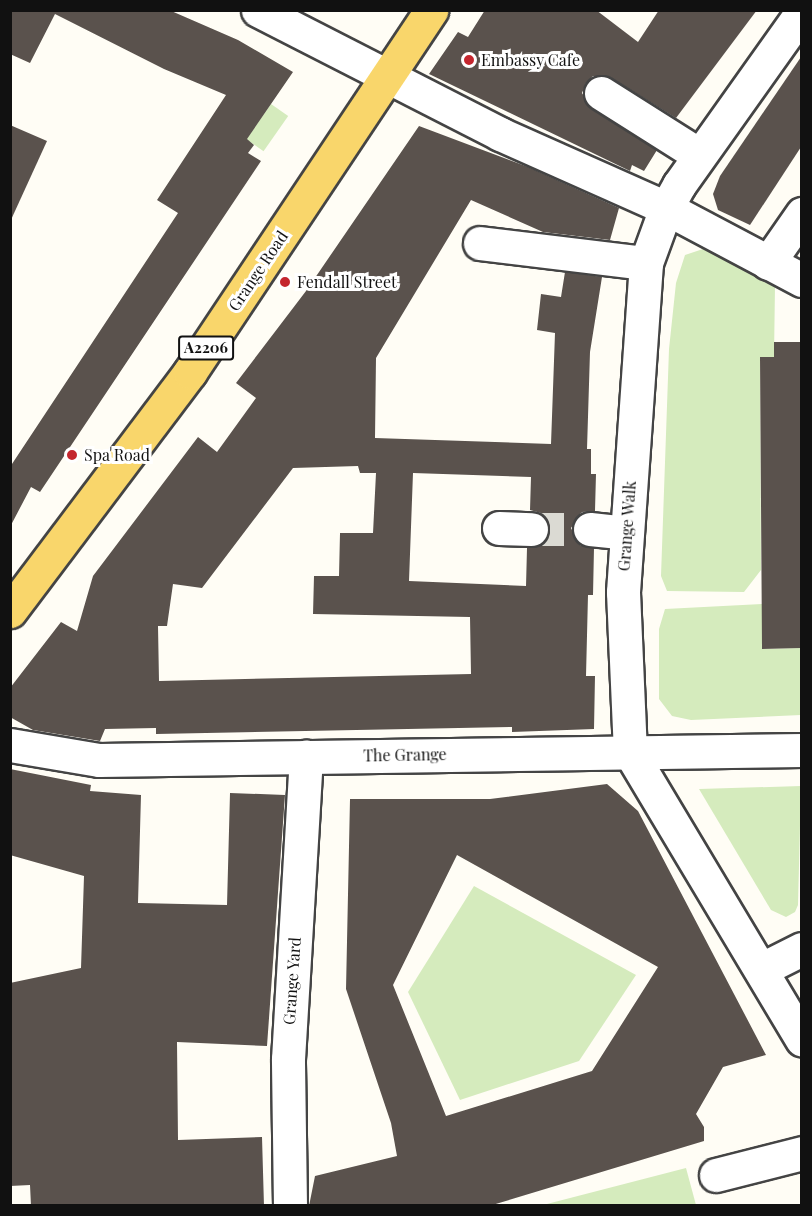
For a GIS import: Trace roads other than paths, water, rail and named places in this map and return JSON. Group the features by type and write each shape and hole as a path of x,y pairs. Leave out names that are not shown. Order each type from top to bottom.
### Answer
{"main road":[{"name":"Grange Road","path":"15,597 190,372 431,10"}],"street":[{"path":"258,10 389,74 500,134 666,208 801,280"},
{"name":"Grange Walk","path":"801,12 699,155 666,208 646,262 627,533 623,650 630,752 762,969 801,1039"},
{"path":"601,93 699,155"},
{"path":"768,263 801,214"},
{"path":"480,243 646,262"},
{"path":"499,528 531,529"},
{"path":"590,529 627,533"},
{"name":"The Grange","path":"10,745 99,760 801,750"},
{"name":"Grange Yard","path":"290,1206 293,1173 288,1059 306,757"},
{"path":"762,969 801,949"},
{"path":"716,1175 801,1153"}],"tunnel":[{"path":"531,529 590,529"}],"place":[{"name":"Embassy Cafe","path":"469,60"},
{"name":"Fendall Street","path":"285,282"},
{"name":"Spa Road","path":"72,455"}]}
